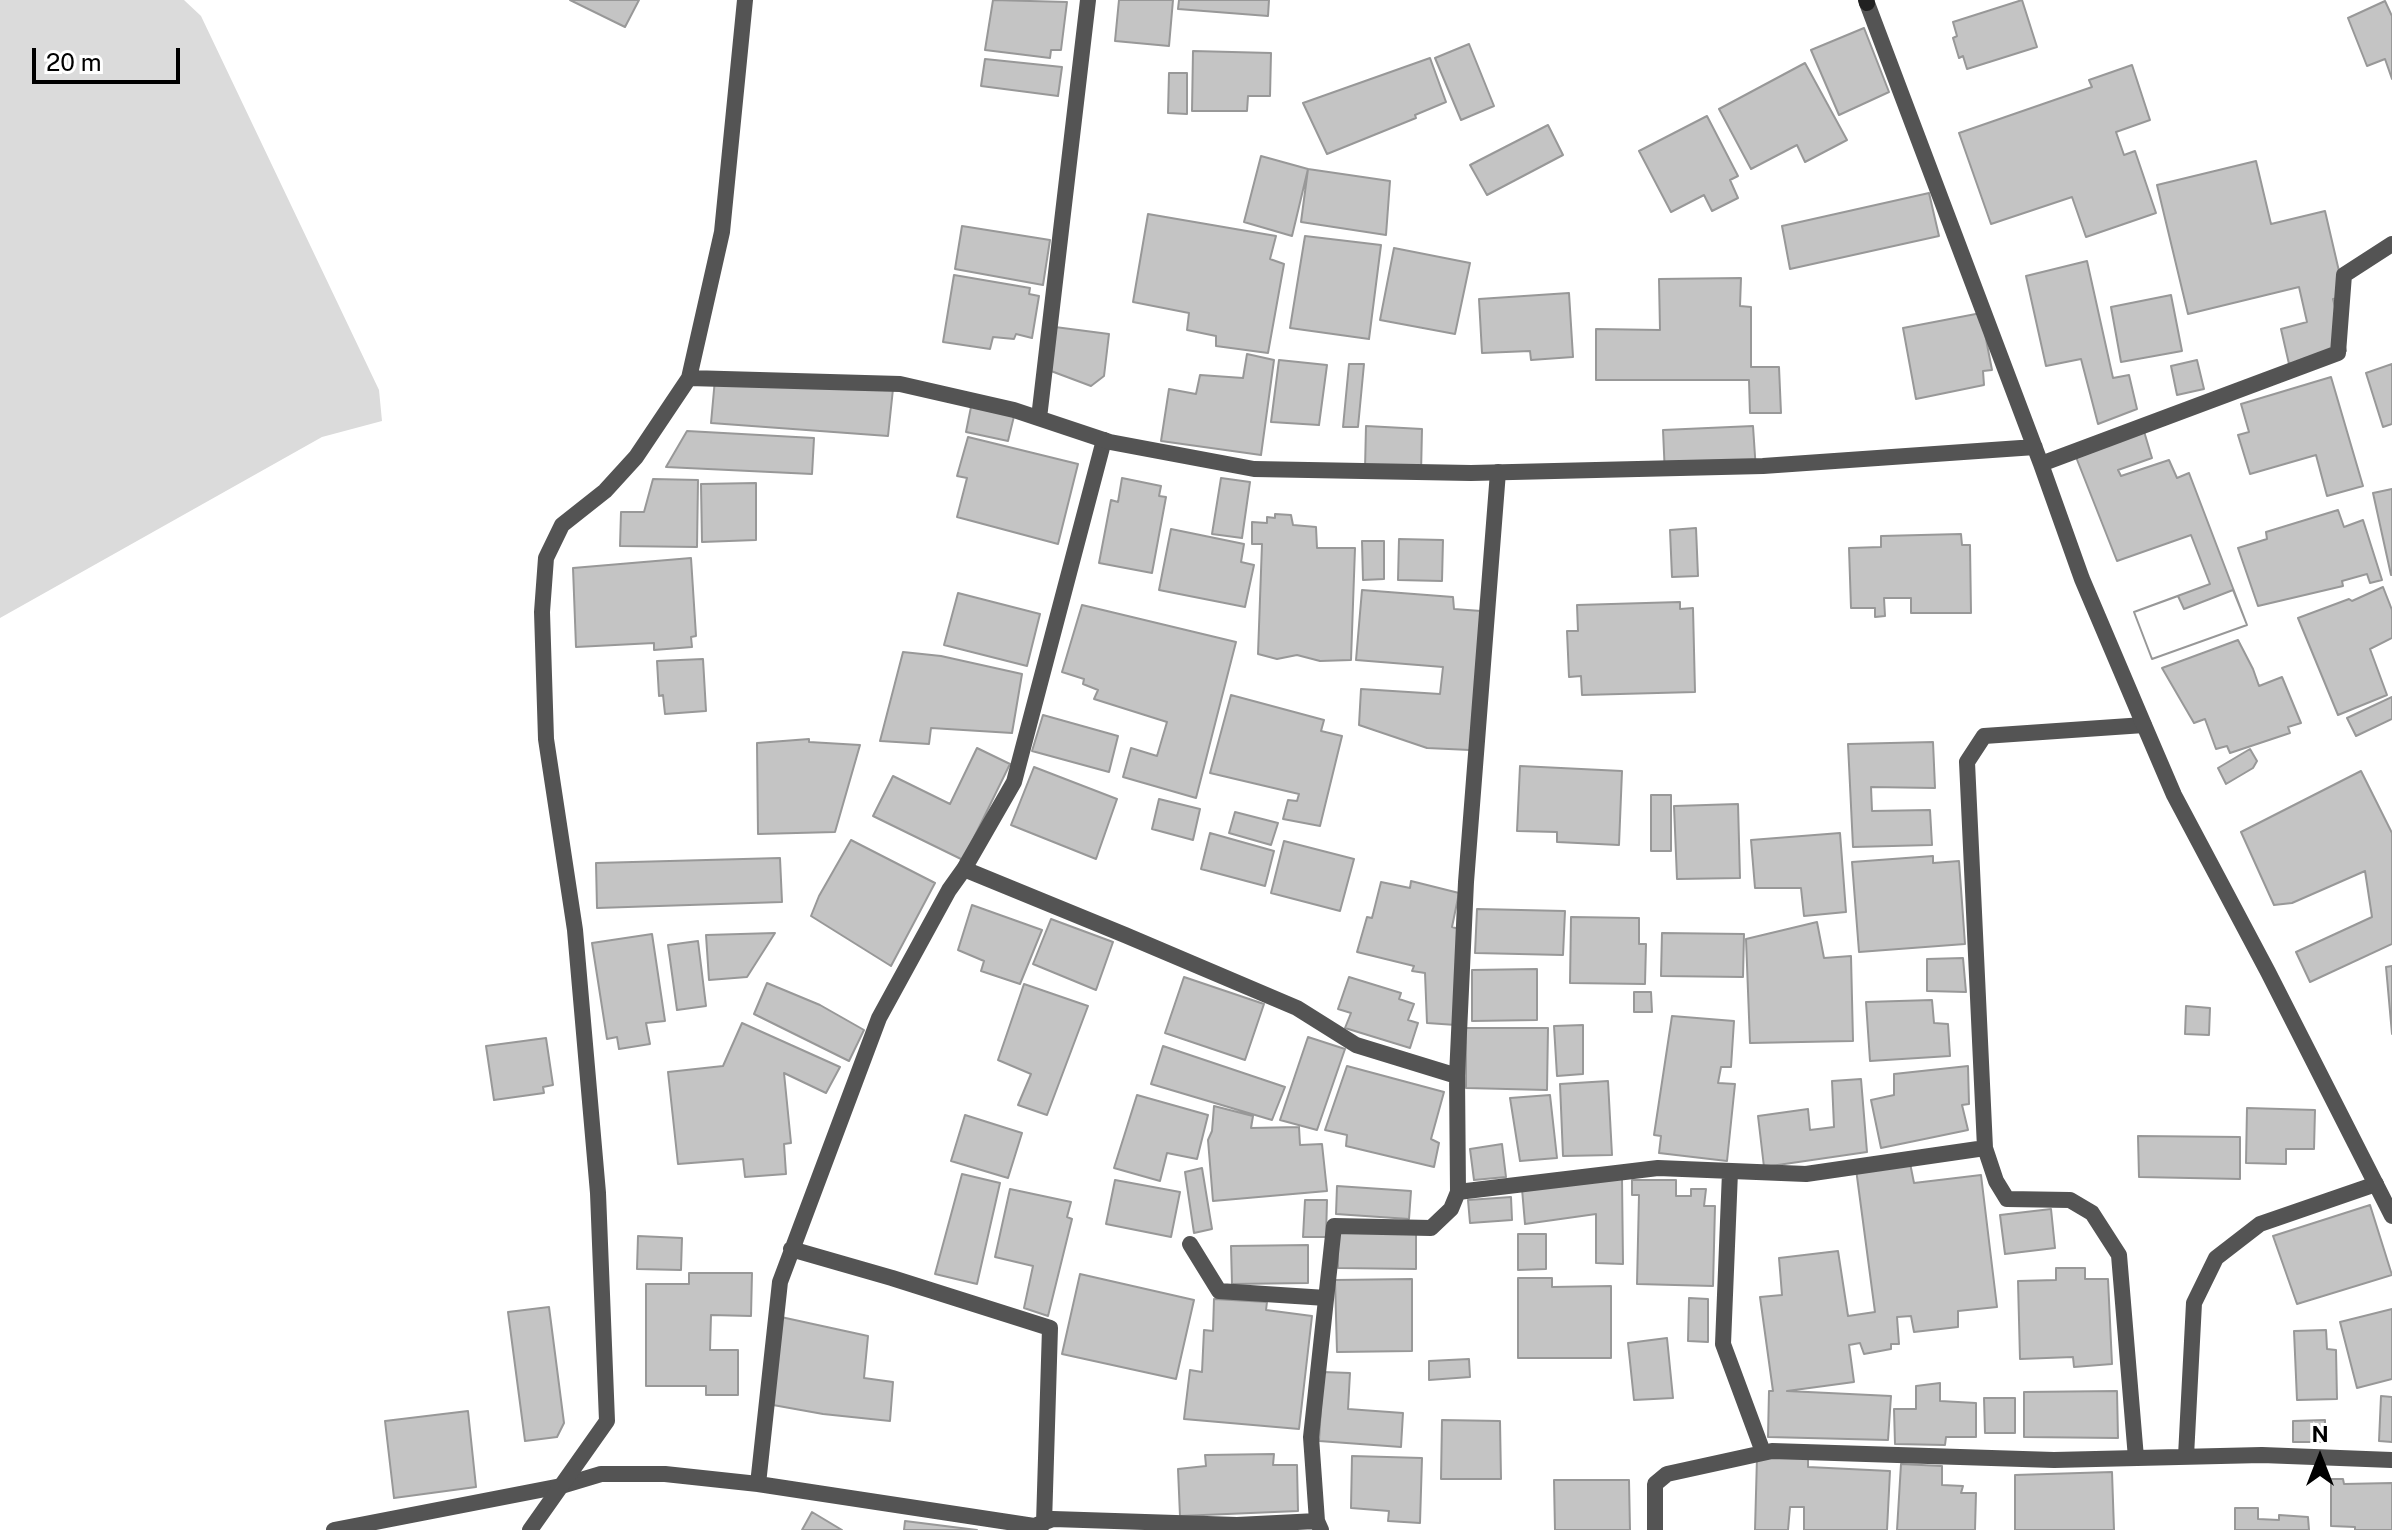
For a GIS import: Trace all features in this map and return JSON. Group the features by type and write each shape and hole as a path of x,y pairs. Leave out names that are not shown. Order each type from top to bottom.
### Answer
{"street":[{"path":"530,1530 607,1421 598,1193 575,930 546,739 542,612 546,558 562,525 605,491 636,457 689,378 722,232 745,0"},
{"path":"1039,418 1088,0"},
{"path":"1866,1 2082,579 2174,795 2392,1216"},
{"path":"2041,464 2338,353 2344,275 2392,244"},
{"path":"689,378 900,384 1014,410 1104,440 1254,469 1498,472 1763,466 2035,447"},
{"path":"758,1484 780,1282 879,1018 949,890 1014,782 1104,440"},
{"path":"334,1530 561,1486 601,1474 665,1474 758,1484 1034,1526 1053,1519 1319,1526 1311,1437 1334,1226 1431,1228 1451,1209 1458,1192 1457,1076 1466,882 1498,472"},
{"path":"2136,1458 2119,1255 2092,1213 2070,1200 2007,1199 1996,1181 1985,1148 1967,762 1984,736 2144,725"},
{"path":"964,869 1297,1008 1356,1045 1457,1076"},
{"path":"1458,1192 1658,1168 1806,1174 1985,1148"},
{"path":"1730,1172 1723,1344 1763,1452"},
{"path":"2186,1456 2194,1303 2216,1258 2260,1224 2376,1184"},
{"path":"1190,1244 1219,1291 1326,1298"},
{"path":"791,1249 1050,1328 1044,1523"},
{"path":"1655,1530 1655,1484 1667,1474 1772,1451 2054,1460 2262,1455 2392,1460"}],"shaded area":[{"path":"0,0 184,0 201,16 379,390 382,421 322,437 0,618"}],"building":[{"path":"570,0 639,0 625,27"},
{"path":"993,0 1067,2 1061,50 1051,50 1050,58 985,50"},
{"path":"1119,0 1173,0 1169,46 1115,41"},
{"path":"1179,0 1269,0 1268,16 1178,9"},
{"path":"2022,0 2037,47 1967,69 1963,56 1959,58 1953,38 1957,36 1953,22"},
{"path":"2385,1 2392,16 2392,79 2385,59 2367,66 2348,18"},
{"path":"1864,28 1889,92 1839,115 1811,50"},
{"path":"1469,44 1494,106 1461,120 1435,58"},
{"path":"1193,51 1271,53 1270,96 1248,96 1247,111 1192,111"},
{"path":"1430,58 1446,102 1415,115 1416,118 1327,154 1303,103"},
{"path":"985,59 1062,67 1058,96 981,86"},
{"path":"1805,63 1847,140 1805,162 1797,145 1751,169 1719,109"},
{"path":"2132,65 2150,120 2116,132 2124,155 2135,151 2156,213 2086,237 2072,197 1991,224 1959,133 2092,87 2089,80"},
{"path":"1169,73 1187,73 1187,114 1168,113"},
{"path":"1707,116 1738,176 1730,180 1738,198 1712,211 1704,195 1671,212 1639,151"},
{"path":"1548,125 1563,155 1487,195 1470,165"},
{"path":"1261,156 1308,169 1292,236 1244,222"},
{"path":"2256,161 2271,224 2325,211 2345,297 2333,299 2346,351 2289,364 2281,329 2307,322 2299,287 2188,314 2157,185"},
{"path":"1308,169 1390,181 1386,235 1301,222"},
{"path":"1929,193 1939,236 1790,269 1782,226"},
{"path":"1148,214 1276,236 1270,259 1284,264 1268,353 1216,346 1216,336 1187,330 1189,313 1133,302"},
{"path":"962,226 1050,240 1043,285 955,269"},
{"path":"1305,236 1381,245 1369,339 1290,328"},
{"path":"1394,248 1470,263 1455,334 1380,320"},
{"path":"2087,261 2113,378 2129,375 2137,409 2098,424 2081,359 2046,366 2026,276"},
{"path":"954,275 1030,288 1029,294 1039,296 1032,338 1016,334 1014,339 993,337 990,349 943,342"},
{"path":"1741,278 1740,306 1751,307 1751,367 1779,367 1781,413 1750,413 1749,380 1596,380 1596,329 1660,330 1659,279"},
{"path":"1569,293 1573,357 1531,360 1530,351 1482,353 1479,299"},
{"path":"2171,295 2182,351 2121,362 2111,307"},
{"path":"1981,313 1992,370 1983,371 1984,385 1916,399 1903,328"},
{"path":"1055,327 1109,334 1104,376 1091,386 1051,371"},
{"path":"1247,354 1274,360 1261,455 1161,441 1169,389 1196,394 1200,375 1243,378"},
{"path":"1279,360 1327,365 1319,425 1271,422"},
{"path":"2197,360 2204,389 2177,395 2171,366"},
{"path":"1349,364 1364,364 1358,427 1343,427"},
{"path":"2392,364 2392,424 2383,427 2366,373"},
{"path":"2331,377 2363,486 2327,496 2316,455 2250,474 2238,435 2249,432 2241,404"},
{"path":"715,379 893,389 888,436 711,423"},
{"path":"972,402 1015,412 1008,441 966,432"},
{"path":"1366,426 1422,429 1421,474 1365,469"},
{"path":"1753,426 1756,471 1665,475 1663,430"},
{"path":"2143,428 2152,458 2118,470 2121,476 2169,460 2177,478 2189,473 2247,625 2152,659 2134,612 2210,584 2191,535 2117,561 2074,452"},
{"path":"687,431 814,438 812,474 666,467"},
{"path":"968,437 1078,464 1058,544 957,517 967,478 957,476"},
{"path":"1122,478 1161,486 1159,496 1166,497 1152,573 1099,563 1111,500 1118,502"},
{"path":"1221,478 1250,482 1242,538 1212,534"},
{"path":"653,479 698,480 697,547 620,546 621,512 644,512"},
{"path":"756,483 756,540 702,542 701,484"},
{"path":"2392,489 2392,575 2391,575 2373,493"},
{"path":"2338,510 2344,527 2363,520 2382,580 2370,583 2367,574 2342,581 2343,586 2258,606 2238,548 2267,539 2266,532"},
{"path":"1275,514 1291,515 1293,525 1316,527 1317,548 1355,548 1351,660 1320,661 1297,655 1277,659 1258,654 1262,544 1252,544 1252,522 1267,523 1267,517 1275,518"},
{"path":"1696,528 1698,576 1672,577 1670,530"},
{"path":"1171,529 1244,544 1241,562 1254,565 1245,607 1159,590"},
{"path":"1961,534 1962,545 1970,545 1971,613 1911,613 1911,598 1884,598 1885,616 1875,617 1875,608 1851,608 1849,548 1881,547 1881,536"},
{"path":"1399,539 1443,540 1442,581 1398,580"},
{"path":"1362,541 1384,541 1384,579 1363,580"},
{"path":"691,558 696,636 691,637 692,647 654,650 654,643 576,647 573,568"},
{"path":"2383,587 2392,610 2392,638 2370,649 2387,695 2338,715 2298,618 2349,599 2352,601"},
{"path":"1362,590 1453,597 1454,609 1481,611 1470,750 1427,748 1359,725 1361,689 1440,694 1443,667 1356,660"},
{"path":"2233,590 2247,625 2152,659 2134,612 2178,596 2184,609"},
{"path":"958,593 1040,614 1027,666 944,645"},
{"path":"1680,602 1680,609 1693,608 1695,692 1582,695 1581,676 1569,677 1567,631 1578,631 1577,605"},
{"path":"1082,605 1236,642 1196,798 1123,777 1131,748 1157,756 1167,722 1094,699 1098,690 1083,684 1084,679 1062,672"},
{"path":"2238,640 2259,686 2282,677 2301,723 2288,727 2290,733 2230,753 2227,746 2216,749 2205,719 2194,723 2162,668"},
{"path":"903,652 941,656 1022,674 1012,733 931,728 929,744 880,741"},
{"path":"703,659 706,711 665,714 663,695 659,696 657,661"},
{"path":"1231,695 1324,720 1321,731 1342,736 1320,826 1283,819 1288,800 1297,801 1299,794 1210,773"},
{"path":"2392,697 2392,719 2356,736 2347,718"},
{"path":"1043,715 1118,736 1109,772 1032,751"},
{"path":"809,739 809,742 860,745 835,832 758,834 757,743"},
{"path":"1933,742 1935,788 1871,787 1872,811 1930,810 1932,845 1853,847 1848,744"},
{"path":"977,748 1010,764 963,860 873,816 893,776 950,804"},
{"path":"2250,749 2257,761 2253,768 2226,784 2218,768"},
{"path":"1520,766 1622,771 1619,845 1557,842 1557,832 1517,831"},
{"path":"1034,767 1117,799 1096,859 1011,825"},
{"path":"2361,771 2392,833 2392,944 2310,982 2296,952 2372,917 2365,871 2292,903 2274,905 2241,832"},
{"path":"1651,795 1671,795 1671,851 1651,851"},
{"path":"1159,799 1200,809 1193,840 1152,829"},
{"path":"1738,804 1740,878 1677,879 1674,806"},
{"path":"1235,812 1278,823 1271,845 1229,833"},
{"path":"1210,833 1274,851 1265,886 1201,869"},
{"path":"1840,833 1846,912 1804,916 1801,888 1755,888 1751,840"},
{"path":"851,840 935,883 891,966 811,916"},
{"path":"1284,841 1354,859 1340,911 1271,893"},
{"path":"1933,856 1933,863 1959,861 1965,944 1859,952 1852,862"},
{"path":"780,858 782,902 597,908 596,863"},
{"path":"1411,881 1459,893 1452,927 1459,929 1456,1025 1427,1023 1425,973 1412,971 1414,966 1357,952 1367,917 1372,918 1381,882 1410,888"},
{"path":"972,905 1042,930 1020,984 981,971 984,961 958,950"},
{"path":"1477,909 1565,911 1563,955 1475,953"},
{"path":"1571,917 1639,918 1639,944 1646,944 1645,984 1570,983"},
{"path":"1051,919 1113,942 1096,990 1033,964"},
{"path":"1817,922 1824,958 1851,956 1853,1041 1750,1043 1746,939"},
{"path":"775,933 747,977 709,980 706,935"},
{"path":"1662,933 1744,934 1743,977 1661,976"},
{"path":"652,934 665,1021 646,1023 650,1044 619,1049 617,1037 607,1039 592,943"},
{"path":"698,941 706,1006 677,1010 668,945"},
{"path":"1963,958 1966,992 1927,991 1927,959"},
{"path":"2392,966 2392,1034 2386,967"},
{"path":"1537,969 1537,1020 1472,1021 1472,970"},
{"path":"1184,977 1264,1004 1245,1060 1165,1033"},
{"path":"1349,977 1401,993 1399,999 1414,1004 1408,1020 1418,1023 1410,1048 1345,1028 1351,1013 1338,1009"},
{"path":"767,983 820,1005 864,1030 849,1061 754,1014"},
{"path":"1024,984 1088,1006 1047,1115 1018,1105 1031,1074 998,1060"},
{"path":"1634,992 1651,992 1652,1012 1634,1012"},
{"path":"1932,1000 1934,1023 1948,1024 1950,1056 1870,1061 1866,1002"},
{"path":"2186,1006 2210,1008 2209,1035 2185,1034"},
{"path":"1672,1016 1734,1021 1731,1067 1721,1067 1718,1083 1735,1084 1727,1161 1659,1153 1661,1136 1654,1135"},
{"path":"742,1023 840,1067 826,1093 784,1073 791,1143 784,1144 786,1174 745,1177 743,1159 678,1164 668,1072 723,1066"},
{"path":"1583,1025 1583,1074 1557,1076 1554,1026"},
{"path":"1466,1028 1548,1028 1547,1090 1466,1088"},
{"path":"1308,1037 1345,1049 1317,1130 1280,1120"},
{"path":"546,1038 553,1085 543,1087 544,1093 494,1100 486,1046"},
{"path":"1163,1046 1285,1087 1272,1120 1151,1084"},
{"path":"1347,1066 1444,1092 1431,1139 1439,1143 1434,1167 1346,1146 1347,1135 1325,1130"},
{"path":"1968,1066 1969,1104 1962,1105 1968,1130 1881,1148 1871,1100 1894,1095 1894,1074"},
{"path":"1861,1079 1867,1152 1764,1167 1758,1116 1808,1109 1810,1130 1834,1127 1832,1081"},
{"path":"1608,1081 1612,1155 1563,1156 1560,1084"},
{"path":"1137,1095 1208,1115 1197,1159 1167,1153 1160,1181 1114,1168"},
{"path":"1550,1095 1557,1158 1520,1161 1510,1098"},
{"path":"1214,1106 1253,1116 1251,1128 1299,1127 1300,1145 1322,1144 1327,1191 1213,1201 1208,1140"},
{"path":"2247,1108 2315,1110 2314,1149 2286,1149 2286,1164 2246,1163"},
{"path":"965,1115 1022,1133 1008,1178 951,1161"},
{"path":"2138,1136 2240,1137 2240,1179 2139,1177"},
{"path":"1502,1144 1506,1177 1474,1180 1470,1149"},
{"path":"1910,1163 1914,1183 1981,1175 1997,1307 1958,1311 1958,1327 1914,1332 1911,1316 1897,1317 1899,1344 1891,1344 1891,1349 1864,1354 1860,1343 1849,1345 1854,1382 1787,1391 1891,1396 1888,1440 1768,1437 1769,1391 1773,1391 1760,1297 1782,1295 1779,1258 1838,1251 1848,1316 1875,1312 1856,1169"},
{"path":"1202,1168 1212,1229 1194,1233 1185,1172"},
{"path":"962,1174 1000,1183 977,1284 935,1274"},
{"path":"1622,1178 1623,1264 1596,1263 1596,1214 1525,1224 1522,1189"},
{"path":"1115,1180 1180,1192 1171,1237 1106,1224"},
{"path":"1632,1180 1676,1180 1676,1196 1691,1196 1691,1189 1706,1189 1704,1206 1715,1206 1713,1286 1637,1284 1639,1195 1632,1195"},
{"path":"1337,1186 1411,1191 1409,1219 1336,1214"},
{"path":"1010,1189 1071,1202 1067,1217 1072,1219 1048,1316 1024,1308 1033,1266 995,1257"},
{"path":"1511,1197 1512,1220 1470,1223 1468,1200"},
{"path":"1305,1200 1327,1200 1326,1237 1303,1237"},
{"path":"2370,1205 2392,1275 2297,1304 2273,1236"},
{"path":"2051,1209 2055,1248 2005,1254 2000,1215"},
{"path":"1338,1232 1416,1232 1416,1269 1338,1268"},
{"path":"1518,1234 1546,1234 1546,1269 1518,1270"},
{"path":"638,1236 682,1238 681,1270 637,1269"},
{"path":"1308,1245 1308,1283 1232,1284 1231,1246"},
{"path":"2056,1268 2085,1268 2085,1279 2108,1279 2112,1364 2074,1367 2073,1357 2020,1359 2018,1281 2056,1280"},
{"path":"689,1273 752,1273 751,1316 711,1315 710,1350 738,1350 738,1395 706,1395 706,1386 646,1386 646,1284 689,1284"},
{"path":"1080,1274 1194,1300 1176,1379 1062,1354"},
{"path":"1518,1278 1552,1278 1552,1287 1611,1286 1611,1358 1518,1358"},
{"path":"1412,1279 1412,1351 1337,1352 1335,1280"},
{"path":"1689,1298 1708,1299 1708,1342 1688,1341"},
{"path":"1214,1299 1267,1302 1266,1310 1312,1316 1299,1429 1184,1419 1190,1370 1202,1372 1204,1330 1213,1331"},
{"path":"549,1307 564,1423 557,1437 525,1441 508,1312"},
{"path":"2392,1309 2392,1379 2357,1388 2340,1322"},
{"path":"781,1317 868,1336 864,1378 893,1382 890,1421 773,1405"},
{"path":"2326,1330 2327,1349 2336,1350 2337,1399 2297,1400 2294,1331"},
{"path":"1667,1338 1673,1398 1634,1400 1628,1343"},
{"path":"1469,1359 1470,1377 1429,1380 1429,1361"},
{"path":"1323,1372 1350,1373 1348,1409 1403,1413 1401,1447 1319,1441"},
{"path":"1940,1383 1940,1401 1976,1403 1976,1437 1946,1437 1945,1445 1895,1444 1894,1409 1916,1409 1916,1386"},
{"path":"2117,1391 2118,1438 2024,1437 2024,1392"},
{"path":"2381,1396 2392,1397 2392,1442 2379,1441"},
{"path":"1984,1398 2015,1398 2015,1433 1985,1433"},
{"path":"468,1411 476,1487 394,1498 385,1421"},
{"path":"1442,1420 1500,1421 1501,1479 1441,1479"},
{"path":"2325,1420 2325,1442 2293,1442 2293,1421"},
{"path":"1274,1454 1273,1465 1297,1465 1298,1511 1180,1516 1178,1469 1206,1466 1205,1455"},
{"path":"1352,1456 1422,1458 1420,1523 1388,1521 1389,1511 1351,1508"},
{"path":"1757,1457 1808,1458 1808,1467 1890,1471 1887,1530 1804,1530 1804,1507 1790,1507 1788,1530 1755,1530"},
{"path":"1901,1464 1942,1466 1942,1485 1963,1486 1961,1493 1976,1493 1975,1530 1897,1530"},
{"path":"2112,1472 2114,1530 2015,1530 2015,1475"},
{"path":"2331,1479 2343,1479 2344,1484 2392,1483 2392,1530 2355,1530 2355,1527 2331,1526"},
{"path":"1554,1480 1629,1480 1630,1530 1555,1530"},
{"path":"2235,1508 2258,1508 2258,1519 2279,1520 2279,1515 2308,1517 2309,1530 2235,1530"},
{"path":"812,1512 842,1530 802,1530"},
{"path":"905,1521 977,1530 904,1530"}]}
